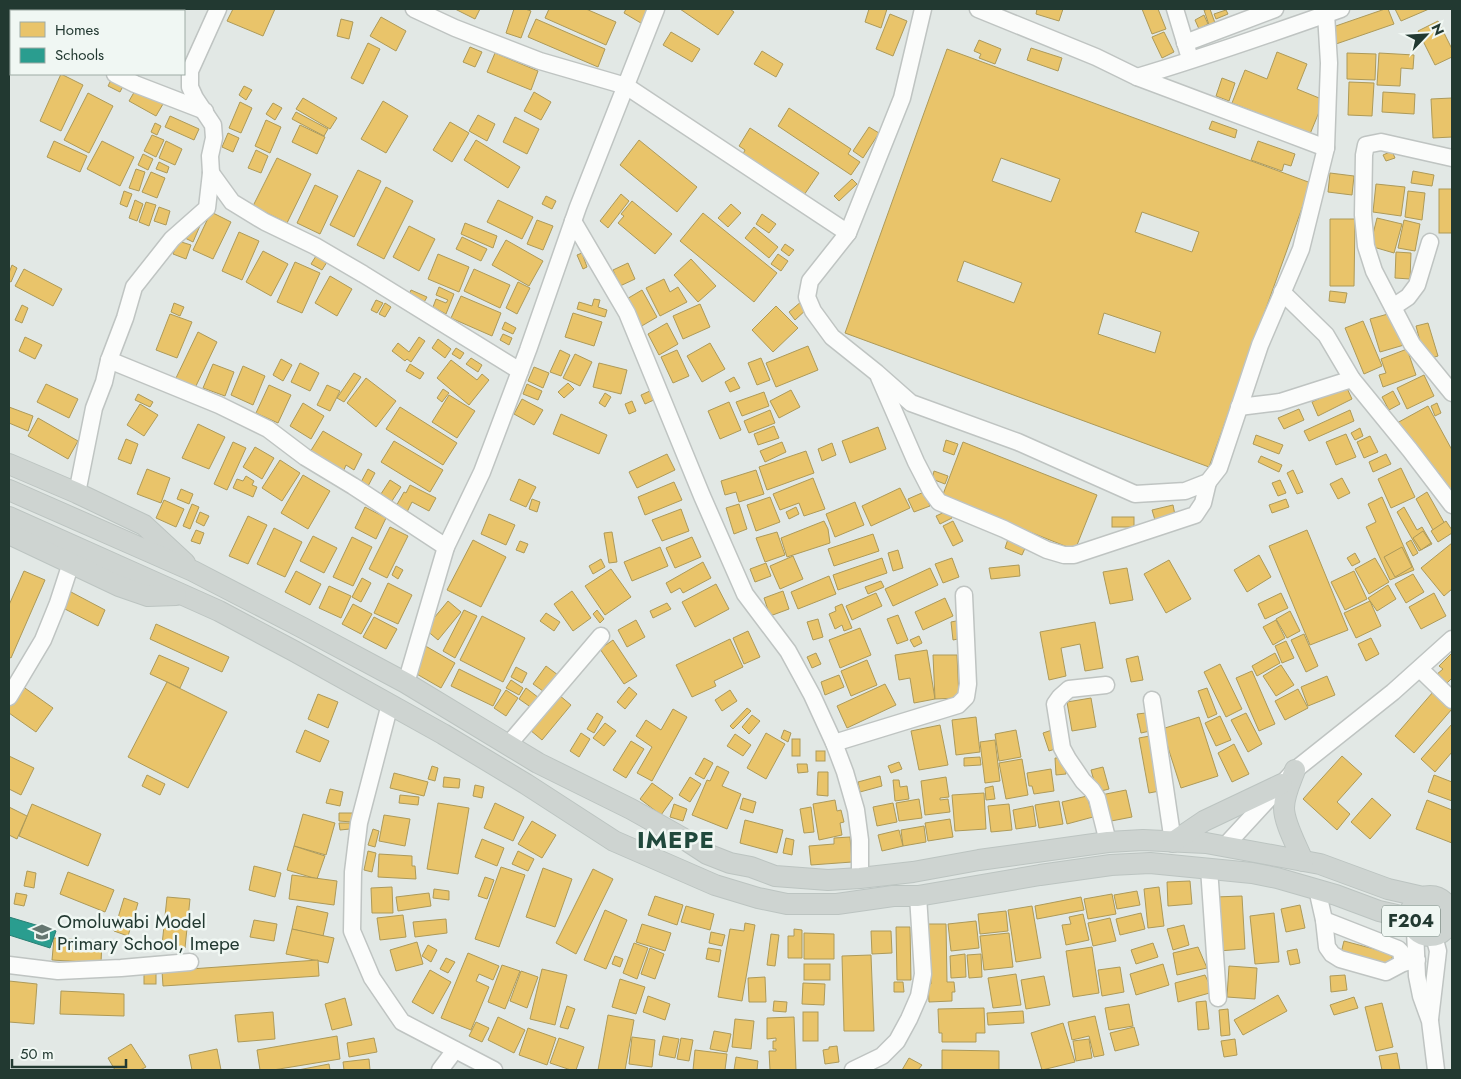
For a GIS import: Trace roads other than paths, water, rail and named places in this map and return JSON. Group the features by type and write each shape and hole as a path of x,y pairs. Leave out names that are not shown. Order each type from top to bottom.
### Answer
{"main road":[{"path":"9,464 77,493 144,525 193,571"},
{"name":"F204","path":"9,490 193,571 406,683 538,762 680,836 707,854 730,863 751,867 775,876 828,880 914,872 979,860 1108,842 1143,840 1206,843 1320,864 1388,889 1423,897 1437,897 1450,907 1451,918 1446,930 1430,931 1317,889 1252,873 1150,863 1111,865 918,896 893,896 837,904 787,904 758,898 715,885 614,841 526,784 390,704 219,612 9,517"},
{"path":"9,534 119,586 148,596 184,595"},
{"path":"1173,842 1204,821 1228,811 1289,777"},
{"path":"1289,777 1284,808 1303,861"},
{"name":"F204","path":"1423,897 1413,905 1430,931"}],"street":[{"path":"77,493 89,425 104,382 108,360 125,318 134,288 172,239 207,208 212,173 210,156 214,138 213,126 190,87 190,71 218,9"},
{"path":"414,9 456,28 540,61 626,86 848,233"},
{"path":"406,683 446,547 482,472 600,149 656,9"},
{"path":"923,9 902,98 848,233 810,281 808,297 813,311 832,337 911,403 1018,442 1135,494 1185,491 1208,482"},
{"path":"978,9 1096,57 1136,77 1326,148"},
{"path":"1175,9 1190,61"},
{"path":"1185,43 1241,15 1275,9"},
{"path":"877,373 916,462 939,502 1004,529 1047,550 1064,555 1074,555 1196,515 1203,503 1208,482 1219,468 1260,345 1301,249 1326,148 1329,63 1334,11 1190,61 1136,77"},
{"path":"117,75 204,111"},
{"path":"1452,158 1381,142 1366,146 1364,155 1363,215 1366,246 1374,271 1412,344 1452,393"},
{"path":"212,173 232,202 265,222 316,246 520,371"},
{"path":"573,221 627,313 702,496 745,594 788,651 812,695 834,743 856,810 860,840 860,878"},
{"path":"1393,307 1408,297 1417,285 1430,242"},
{"path":"1282,292 1326,335 1352,379 1452,505"},
{"path":"108,360 219,406 268,429 305,457 446,547"},
{"path":"1239,407 1280,402 1352,379"},
{"path":"9,697 43,640 71,563"},
{"path":"834,743 958,705 966,697 968,684 964,596"},
{"path":"508,745 601,636"},
{"path":"1225,846 1289,777 1452,639"},
{"path":"1420,668 1452,700"},
{"path":"1106,685 1069,689 1060,697 1056,704 1062,748 1082,781 1092,790 1096,798 1108,842"},
{"path":"1152,700 1173,842"},
{"path":"390,704 359,823 353,872 352,931 372,978 402,1022 494,1070"},
{"path":"1209,868 1218,998"},
{"path":"1317,889 1324,920 1327,947 1332,954 1340,959 1386,972 1410,962 1430,931"},
{"path":"854,1070 882,1056 897,1041 919,996 923,974 918,896"},
{"path":"1324,920 1398,949 1410,962 1417,976 1421,996 1430,1021 1436,1070"},
{"path":"1430,931 1438,950 1430,1021"},
{"path":"9,964 58,970 121,968 190,962"},
{"path":"440,1070 455,1050"}],"place":[{"name":"Omoluwabi Model Primary School, Imepe","path":"42,932"}],"district":[{"name":"IMEPE","path":"676,839"}]}
